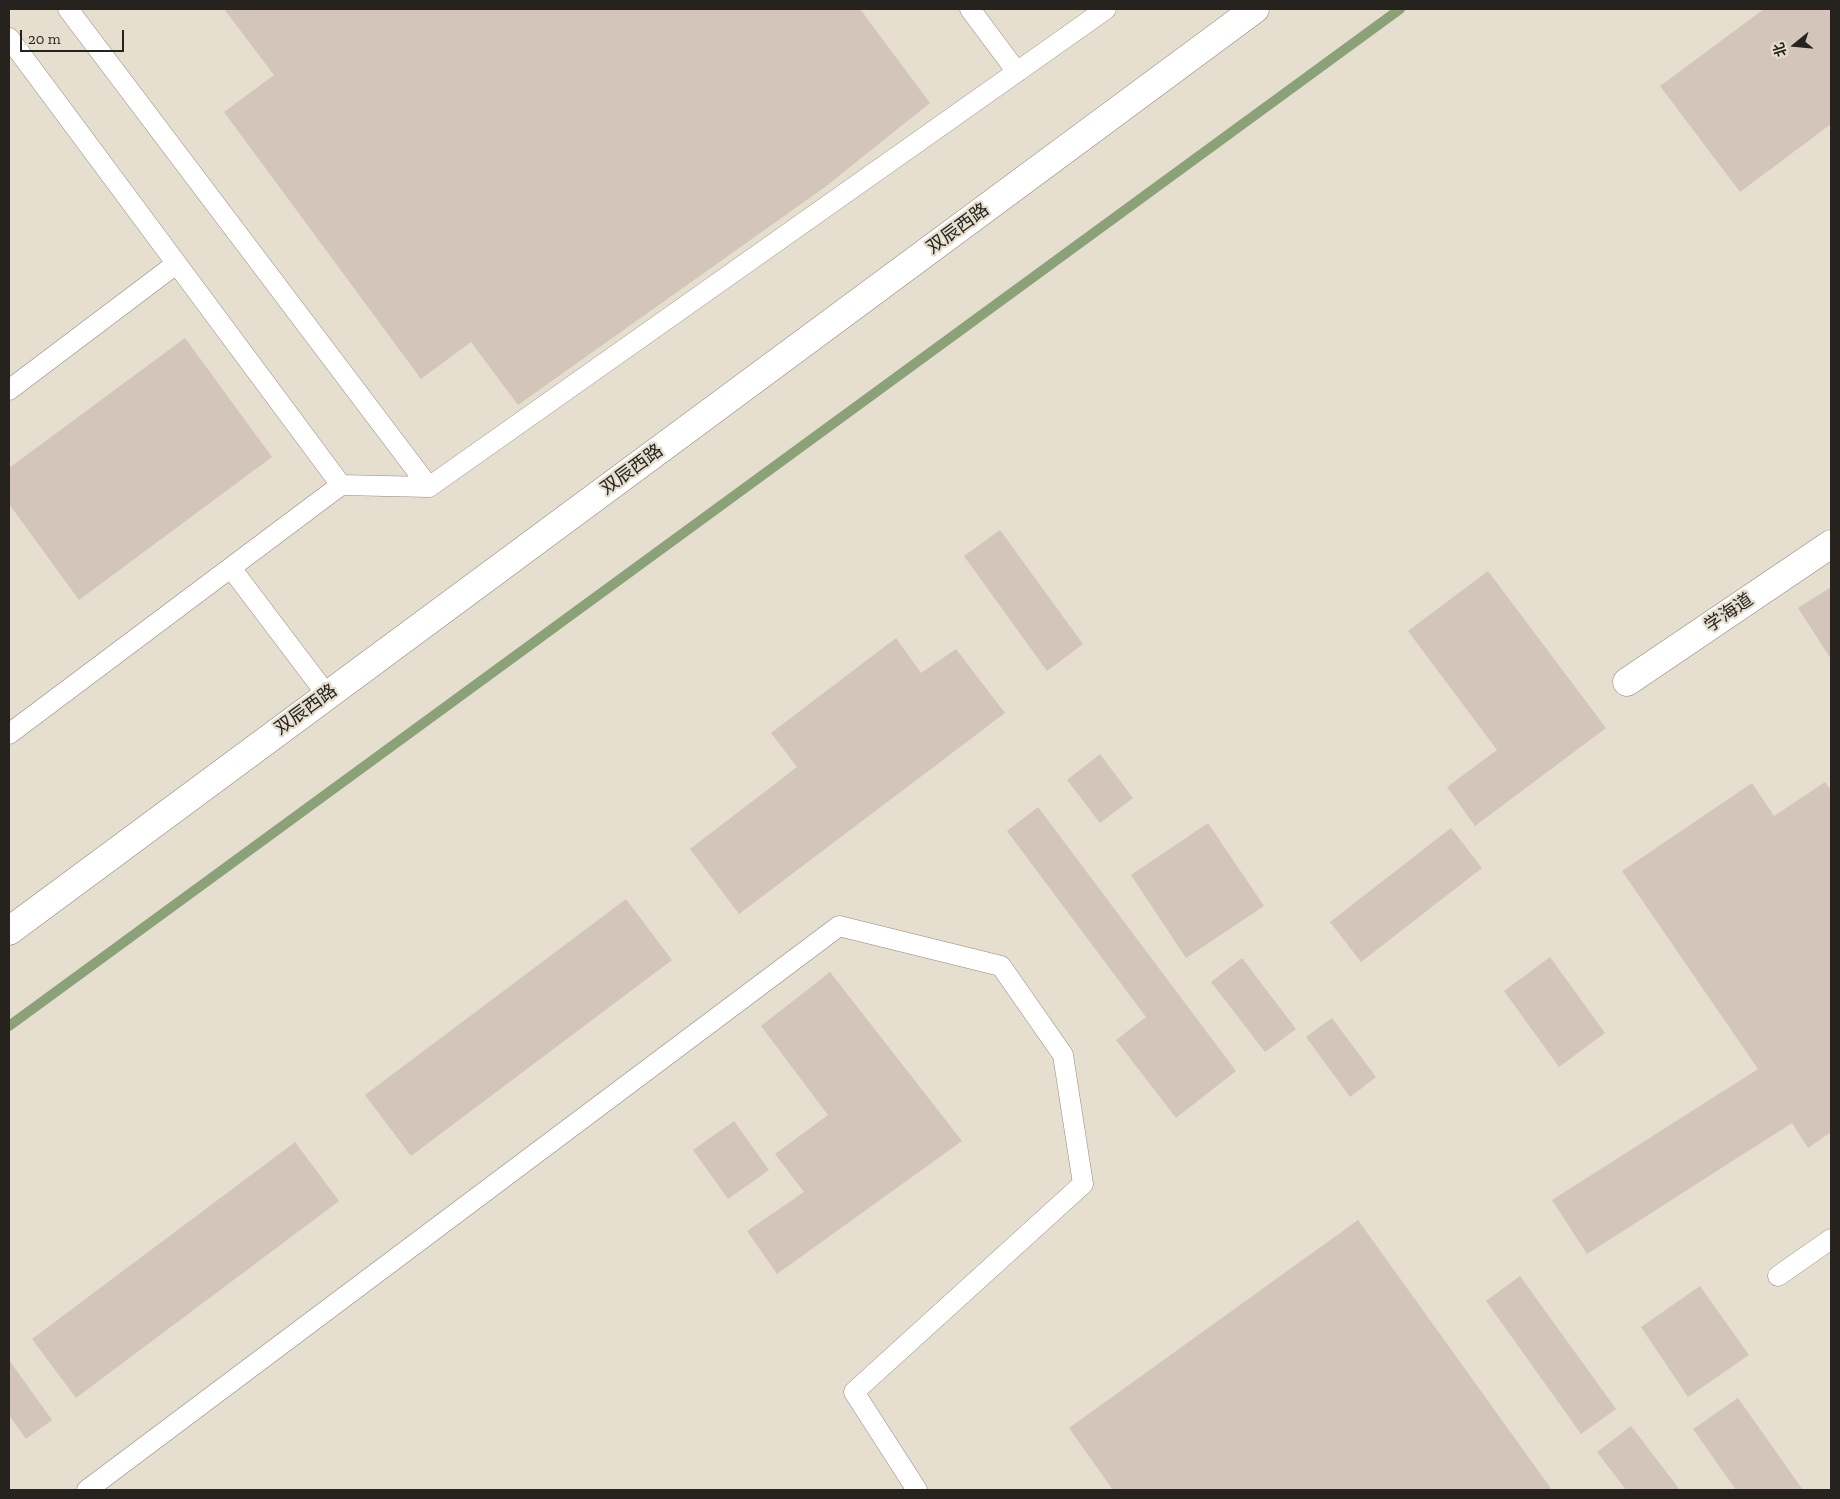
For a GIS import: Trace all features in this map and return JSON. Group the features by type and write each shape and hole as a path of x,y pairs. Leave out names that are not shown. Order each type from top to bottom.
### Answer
{"main road":[{"name":"双辰西路","path":"9,930 1255,9"},
{"name":"学海道","path":"1627,682 1831,544"}],"lane":[{"path":"68,9 429,487"},
{"path":"970,9 1017,72"},
{"path":"9,734 341,484 429,487 1106,9"},
{"path":"9,38 341,484"},
{"path":"9,390 176,264"},
{"path":"231,568 327,695"},
{"path":"87,1490 839,926 1001,966 1063,1055 1083,1184 854,1392 917,1490"},
{"path":"1778,1276 1831,1239"}],"building":[{"path":"224,9 860,9 930,103 825,187 518,405 471,342 421,379 224,112 274,75"},
{"path":"1764,9 1831,9 1831,124 1740,192 1660,86"},
{"path":"185,338 272,457 79,600 9,504 9,468"},
{"path":"1000,530 1083,644 1047,671 964,556"},
{"path":"1488,571 1606,728 1475,826 1447,787 1497,750 1408,631"},
{"path":"1831,587 1831,659 1798,608"},
{"path":"896,638 921,673 956,649 1005,713 739,914 690,849 797,767 771,733"},
{"path":"1100,754 1133,798 1100,823 1067,780"},
{"path":"1825,782 1831,791 1831,1132 1808,1148 1792,1123 1587,1254 1552,1200 1758,1069 1622,871 1752,783 1774,816"},
{"path":"1038,807 1236,1071 1176,1118 1116,1040 1146,1017 1007,831"},
{"path":"1208,823 1264,906 1186,958 1131,875"},
{"path":"1451,828 1482,868 1361,962 1330,922"},
{"path":"626,899 672,960 411,1156 365,1095"},
{"path":"1550,957 1605,1033 1559,1067 1504,991"},
{"path":"1242,958 1296,1029 1265,1052 1211,982"},
{"path":"830,972 962,1141 777,1274 747,1231 804,1192 775,1154 828,1115 761,1026"},
{"path":"1332,1018 1376,1077 1350,1097 1306,1037"},
{"path":"734,1121 769,1170 728,1199 693,1150"},
{"path":"295,1142 339,1201 76,1398 32,1339"},
{"path":"1358,1220 1552,1490 1113,1490 1069,1428"},
{"path":"1520,1276 1616,1409 1581,1434 1486,1301"},
{"path":"1700,1286 1749,1355 1688,1397 1641,1327"},
{"path":"9,1360 52,1420 26,1439 9,1415"},
{"path":"1738,1398 1803,1490 1736,1490 1693,1429"},
{"path":"1631,1426 1680,1490 1626,1490 1597,1452"}],"waterway":[{"path":"9,1026 1400,9"}]}
